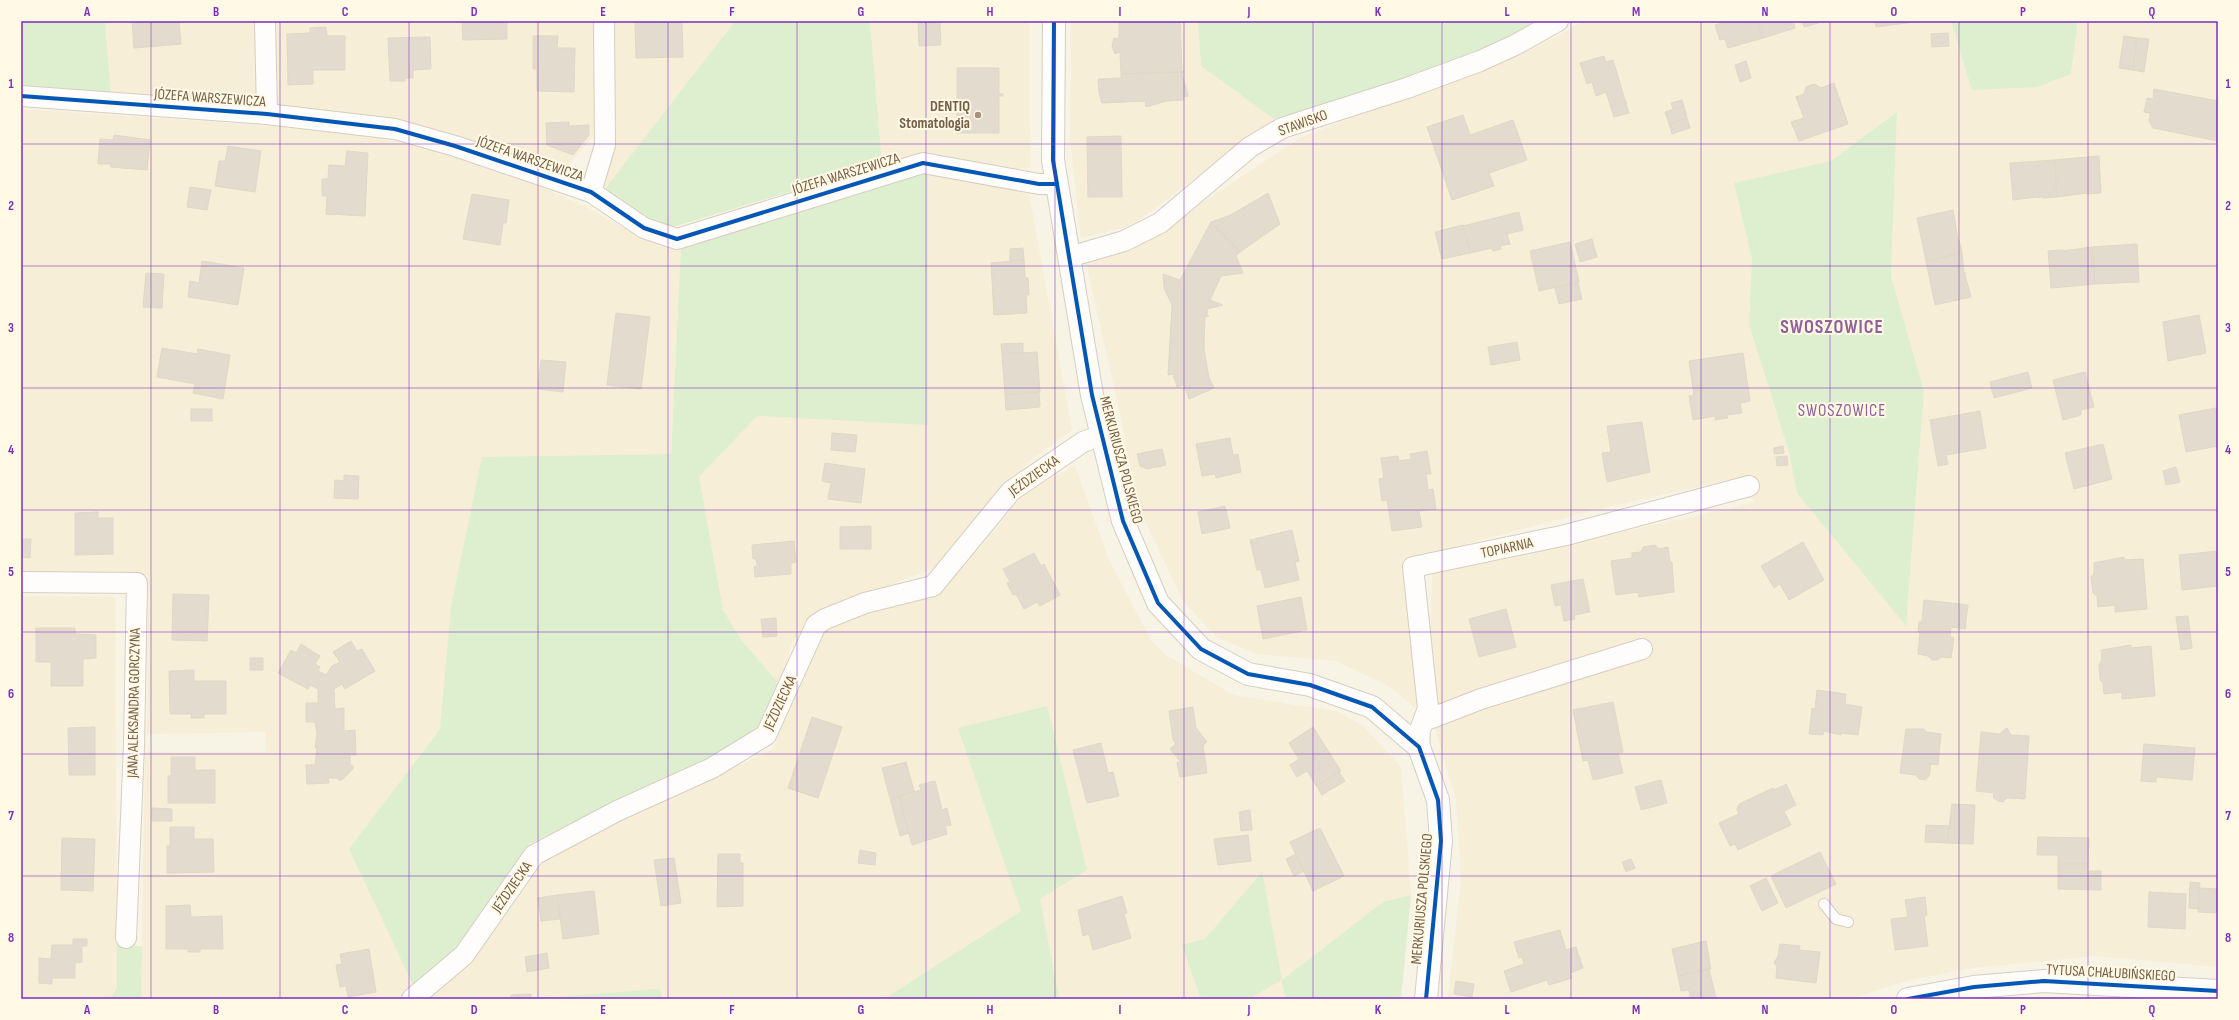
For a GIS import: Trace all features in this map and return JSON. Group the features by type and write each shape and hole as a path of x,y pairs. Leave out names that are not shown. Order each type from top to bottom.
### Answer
{"street":[{"path":"265,21 267,114"},
{"path":"591,192 605,145 604,21"},
{"name":"MERKURIUSZA POLSKIEGO","path":"1054,21 1054,160 1057,184 1092,395 1123,521 1158,603 1201,649 1248,674 1310,685 1372,707 1419,747 1438,800 1441,841 1426,999"},
{"name":"STAWISKO","path":"1069,257 1124,241 1160,223 1250,147 1282,128 1407,88 1480,61 1516,45 1558,21"},
{"name":"JÓZEFA WARSZEWICZA","path":"21,96 267,114 395,129 455,146 591,192 644,228 677,239 923,163 1039,184 1057,184"},
{"name":"JEŹDZIECKA","path":"412,999 464,956 534,855 616,811 712,768 766,735 816,625 825,619 865,603 933,586 1011,491 1083,442 1102,436"},
{"name":"TOPIARNIA","path":"1419,747 1420,730 1428,708 1413,567 1566,535 1749,486"},
{"name":"JANA ALEKSANDRA GORCZYNA","path":"21,582 137,583 134,745 126,938"},
{"path":"1424,721 1481,699 1642,649"},
{"name":"TYTUSA CHAŁUBIŃSKIEGO","path":"1908,999 1974,987 2044,981 2218,991"}],"lane":[{"path":"1824,904 1836,919 1848,922"}],"shaded area":[{"path":"105,21 255,21 259,105 111,93"},
{"path":"275,21 596,21 598,130 561,174 527,161 379,116 277,108"},
{"path":"613,21 732,21 732,25 601,194 616,128"},
{"path":"870,21 1029,21 1030,168 992,171 931,155 882,164"},
{"path":"1071,21 1198,21 1201,66 1274,119 1131,226 1081,238 1070,139"},
{"path":"1584,21 1951,21 1972,90 2038,87 2071,74 2078,21 2218,21 2218,967 2095,956 1972,968 1910,980 1849,999 1448,999 1461,879 1456,799 1435,729 1430,657 1432,574 1754,503 1749,475 1591,511 1402,561 1419,711 1387,685 1336,661 1257,654 1218,638 1183,601 1138,506 1120,413 1086,263 1139,245 1300,138 1554,38","holes":["1897,112 1891,276 1924,391 1906,626 1797,493 1789,452 1749,324 1752,259 1734,183 1831,161"]},
{"path":"21,109 299,128 374,137 434,150 501,168 588,208 620,226 681,248 671,454 482,457 451,606 440,729 349,849 414,987 397,999 141,999 145,752 266,752 265,732 147,734 148,575 129,573 21,572"},
{"path":"928,171 1029,194 1072,430 1029,461 937,567 812,615 790,645 783,688 742,641 723,610 699,477 756,416 928,425"},
{"path":"1075,466 1109,560 1151,640 1166,655 1233,695 1338,712 1363,726 1401,767 1411,895 1383,902 1282,980 1286,999 429,999 462,968 536,858 645,802 745,763 773,749 809,652 830,626 848,615 930,597 979,549 1028,489"},
{"path":"21,596 115,597 117,989 110,999 21,999"}],"green space":[{"path":"21,21 105,21 111,93 21,86"},
{"path":"732,21 870,21 882,164 673,227 654,224 601,194 732,25"},
{"path":"1198,21 1544,21 1528,30 1400,82 1274,119 1201,66"},
{"path":"1951,21 2078,21 2071,74 2038,87 1972,90"},
{"path":"1897,112 1891,276 1924,391 1906,626 1797,493 1789,452 1749,324 1752,259 1734,183 1831,161"},
{"path":"928,171 928,425 757,416 699,477 723,610 742,641 783,688 761,728 746,742 529,844 481,925 414,987 349,849 440,729 451,606 482,457 671,454 681,248 909,172"},
{"path":"1047,706 1087,870 1040,899 1059,999 884,999 1021,911 958,728"},
{"path":"1262,872 1282,980 1383,902 1411,895 1401,999 1286,999 1281,980 1249,999 1201,999 1182,945 1205,939"},
{"path":"117,946 142,946 141,999 110,999 117,988"},
{"path":"660,989 662,999 542,999 542,998"}],"building":[{"path":"132,21 179,21 181,44 134,48"},
{"path":"462,21 507,21 507,39 463,40"},
{"path":"635,21 682,21 683,57 636,58"},
{"path":"918,21 940,21 941,45 919,46"},
{"path":"1119,21 1180,21 1182,71 1184,72 1121,74 1120,52 1115,54 1112,46 1114,38 1119,39"},
{"path":"1730,21 1757,21 1763,38 1728,48 1725,39 1720,40 1715,25"},
{"path":"1757,21 1793,21 1795,28 1763,38"},
{"path":"1802,21 1825,21 1804,27"},
{"path":"1875,21 1921,21 1876,27"},
{"path":"326,27 327,36 345,36 345,70 313,70 313,84 288,85 287,34 310,33 310,28"},
{"path":"1948,33 1949,46 1932,47 1931,34"},
{"path":"533,36 558,36 557,48 575,48 574,92 537,91 537,69 533,69"},
{"path":"2124,36 2137,38 2133,70 2119,68"},
{"path":"430,37 431,69 413,70 413,78 405,78 405,81 390,81 388,38"},
{"path":"2137,38 2149,39 2144,72 2133,70"},
{"path":"1604,56 1606,62 1613,60 1629,113 1614,117 1606,92 1596,96 1592,82 1587,84 1580,63"},
{"path":"1746,61 1751,78 1740,82 1735,65"},
{"name":"DENTIQ Stomatologia","path":"957,68 999,68 999,94 1003,94 1003,96 999,96 999,133 957,133"},
{"path":"1184,72 1182,73 1188,96 1183,97 1183,100 1166,101 1146,107 1145,101 1102,103 1098,79 1121,78 1121,74"},
{"path":"1834,83 1848,124 1799,141 1791,122 1804,118 1796,97 1804,94 1806,87 1814,84 1821,88"},
{"path":"2154,89 2218,101 2218,141 2153,128 2149,121 2150,113 2144,112 2147,98 2153,99"},
{"path":"1682,100 1684,106 1673,109 1671,103"},
{"path":"1684,106 1687,118 1669,124 1665,112"},
{"path":"1463,115 1470,135 1513,120 1527,160 1489,173 1494,186 1452,200 1427,127"},
{"path":"1687,118 1690,128 1672,134 1669,124"},
{"path":"569,122 569,126 589,125 589,135 573,155 547,145 546,123"},
{"path":"114,135 150,140 147,170 111,167 111,164 98,164 100,139 113,140"},
{"path":"1121,136 1122,197 1088,197 1087,137"},
{"path":"228,146 261,151 255,192 215,186 219,161 225,161"},
{"path":"347,151 368,153 365,216 326,214 327,196 322,196 322,179 328,179 329,165 345,166"},
{"path":"2099,156 2101,193 2087,193 2057,197 2054,160"},
{"path":"2054,160 2057,197 2043,198 2043,196 2038,198 2013,200 2010,163"},
{"path":"190,187 211,190 207,210 187,207"},
{"path":"1268,193 1280,224 1240,252 1211,222 1231,215"},
{"path":"472,194 509,200 506,223 503,223 500,245 463,239"},
{"path":"1953,210 1958,240 1962,253 1926,261 1917,218"},
{"path":"1519,212 1523,230 1507,234 1510,244 1500,246 1501,249 1493,251 1492,248 1470,253 1463,226"},
{"path":"1211,222 1240,252 1236,256 1243,273 1221,276 1210,300 1223,305 1207,309 1207,316 1209,316 1205,317 1204,349 1209,378 1214,388 1189,399 1184,385 1177,387 1173,374 1168,375 1172,305 1164,288 1163,274 1180,280"},
{"path":"1463,225 1470,253 1442,259 1435,232"},
{"path":"1592,239 1597,257 1580,262 1575,244"},
{"path":"1570,242 1579,282 1539,291 1530,251"},
{"path":"2137,244 2139,282 2095,284 2092,247"},
{"path":"2092,247 2095,284 2051,288 2048,251 2063,251"},
{"path":"1023,248 1024,260 1010,261 1010,249"},
{"path":"1962,253 1964,273 1966,273 1965,275 1971,297 1935,305 1926,261"},
{"path":"1024,260 1025,278 1028,278 1029,295 1026,295 1027,313 994,315 991,263"},
{"path":"202,261 244,268 238,305 188,297 190,281 199,283"},
{"path":"146,273 164,274 162,308 143,307"},
{"path":"1578,283 1582,299 1559,304 1555,288"},
{"path":"616,313 650,317 641,389 607,385"},
{"path":"2199,315 2206,353 2168,361 2163,322"},
{"path":"1517,342 1520,360 1491,365 1488,347"},
{"path":"1023,343 1023,353 1002,354 1001,344"},
{"path":"162,348 197,354 198,349 230,355 223,399 193,393 195,384 157,377"},
{"path":"1037,352 1040,392 1005,395 1002,354"},
{"path":"1743,353 1750,401 1740,403 1742,413 1727,415 1728,418 1715,420 1715,416 1693,420 1689,396 1694,395 1689,361"},
{"path":"541,360 566,362 563,392 538,389"},
{"path":"2028,372 2032,388 1994,398 1990,382"},
{"path":"2085,372 2094,407 2080,410 2081,415 2063,420 2053,380"},
{"path":"1039,392 1040,407 1006,410 1005,395"},
{"path":"2216,408 2218,446 2186,452 2179,415"},
{"path":"191,409 212,409 212,421 191,421"},
{"path":"1980,411 1986,448 1946,455 1948,464 1938,466 1930,420"},
{"path":"1642,422 1650,472 1607,482 1602,453 1611,452 1607,426"},
{"path":"832,433 857,435 855,452 831,450"},
{"path":"1230,438 1233,455 1238,454 1241,472 1216,478 1215,474 1202,476 1196,444"},
{"path":"2103,444 2112,479 2074,489 2065,453"},
{"path":"1783,446 1784,453 1774,454 1774,448"},
{"path":"1162,449 1166,465 1147,469 1140,466 1137,454"},
{"path":"1427,451 1431,474 1426,474 1428,490 1433,489 1436,509 1419,511 1422,527 1392,531 1387,500 1382,501 1379,479 1384,478 1381,458 1398,456 1399,461 1411,459 1410,454"},
{"path":"1787,456 1788,465 1777,466 1776,457"},
{"path":"825,463 865,469 861,503 828,499 831,483 822,481"},
{"path":"2176,467 2180,482 2166,485 2163,471"},
{"path":"344,475 359,476 358,499 334,498 335,480 344,481"},
{"path":"1225,506 1230,528 1202,534 1198,512"},
{"path":"98,512 98,518 113,518 113,554 75,555 75,513"},
{"path":"871,526 871,549 840,549 840,527"},
{"path":"1292,530 1299,561 1295,562 1299,580 1265,588 1261,570 1257,570 1250,540"},
{"path":"21,539 31,539 30,558 21,557"},
{"path":"794,541 796,562 791,563 791,574 755,577 754,567 757,566 756,559 753,559 752,545"},
{"path":"1803,542 1824,580 1789,600 1780,584 1774,588 1761,566"},
{"path":"1655,545 1659,549 1668,547 1670,562 1672,562 1674,592 1639,597 1638,592 1616,595 1611,561 1632,558 1632,553 1641,552 1643,547"},
{"path":"2218,551 2218,586 2182,590 2179,555"},
{"path":"1034,553 1041,566 1044,564 1060,595 1040,606 1037,602 1024,609 1016,594 1013,595 1007,583 1010,582 1003,569"},
{"path":"2124,557 2124,560 2143,559 2147,609 2115,612 2115,605 2098,607 2097,596 2093,593 2091,577 2094,573 2094,563"},
{"path":"1583,579 1590,612 1574,615 1575,619 1564,621 1561,605 1555,606 1551,585"},
{"path":"173,594 209,595 207,641 172,640"},
{"path":"1301,597 1307,630 1263,639 1257,606"},
{"path":"1924,600 1968,605 1965,629 1951,627 1950,637 1954,638 1951,658 1941,657 1937,660 1932,660 1928,656 1918,654 1920,632 1918,632 1919,622 1922,622"},
{"path":"1506,609 1516,647 1479,657 1469,619"},
{"path":"2188,616 2192,648 2181,650 2176,617"},
{"path":"776,618 777,636 763,637 761,619"},
{"path":"36,628 75,628 75,634 96,635 96,658 83,659 83,686 51,686 51,662 36,662"},
{"path":"351,641 357,651 362,649 375,671 345,689 342,684 334,689 335,709 344,708 344,731 355,730 356,755 350,755 350,765 353,766 353,769 342,780 338,780 338,778 328,778 329,783 307,784 306,765 315,765 317,733 315,722 306,722 306,703 318,703 318,689 310,685 308,689 278,673 291,650 296,653 301,644 320,656 315,664 320,667 318,671 326,675 332,666 340,662 333,652"},
{"path":"2131,645 2131,648 2151,646 2155,696 2122,699 2122,692 2104,694 2103,683 2100,680 2099,664 2102,660 2101,650"},
{"path":"250,658 263,658 263,670 250,670"},
{"path":"194,670 194,681 226,681 226,714 204,714 204,718 191,718 191,714 170,714 169,671"},
{"path":"1817,690 1846,694 1845,704 1862,707 1858,735 1841,733 1841,735 1824,731 1823,735 1809,734 1812,708 1815,709"},
{"path":"1613,702 1623,752 1618,753 1623,773 1593,780 1588,760 1583,761 1573,710"},
{"path":"1193,707 1196,728 1207,742 1203,745 1207,773 1180,777 1177,763 1180,761 1170,749 1176,744 1173,740 1169,711"},
{"path":"812,717 842,727 818,798 788,788"},
{"path":"95,727 95,775 69,775 68,728"},
{"path":"1313,727 1327,749 1315,757 1321,768 1310,775 1307,771 1297,777 1290,765 1299,759 1289,743"},
{"path":"2007,728 2011,735 2029,736 2025,799 2007,798 2003,802 1998,801 1993,797 1994,793 1976,791 1981,732 1999,734"},
{"path":"1906,729 1924,729 1926,732 1941,734 1938,765 1931,764 1929,776 1925,780 1919,779 1916,775 1900,773"},
{"path":"1101,743 1108,773 1113,772 1119,796 1087,803 1073,750"},
{"path":"2144,744 2195,748 2192,780 2156,777 2156,782 2141,781"},
{"path":"1327,749 1341,771 1316,786 1310,775 1321,768 1315,757"},
{"path":"171,757 195,757 195,770 215,770 215,803 168,803 168,776 171,776"},
{"path":"906,762 914,791 899,796 909,833 900,836 882,768"},
{"path":"1339,772 1345,781 1322,795 1317,786"},
{"path":"1661,780 1667,803 1641,810 1635,787"},
{"path":"935,781 942,810 947,808 951,825 945,826 947,834 912,845 899,796 921,790 919,785"},
{"path":"1786,784 1796,805 1784,811 1791,825 1738,850 1735,844 1730,846 1719,823 1739,814 1737,809 1739,804 1773,788 1774,790"},
{"path":"1952,804 1975,805 1973,844 1947,843"},
{"path":"152,808 172,809 172,821 152,821"},
{"path":"1250,810 1252,830 1241,831 1239,812"},
{"path":"1926,825 1949,826 1947,843 1925,842"},
{"path":"170,827 194,827 194,839 213,839 214,872 167,873 167,846 170,846"},
{"path":"1320,828 1344,876 1313,891 1290,842"},
{"path":"1248,835 1251,861 1218,865 1214,839"},
{"path":"2038,837 2089,838 2088,864 2058,864 2058,855 2037,855"},
{"path":"62,838 95,839 93,891 61,890"},
{"path":"860,850 876,853 875,865 858,863"},
{"path":"1820,852 1836,884 1786,908 1771,876"},
{"path":"718,854 740,854 740,863 743,863 743,906 717,907"},
{"path":"1296,854 1304,871 1294,876 1286,859"},
{"path":"674,858 681,903 661,906 654,860"},
{"path":"1631,859 1635,868 1626,872 1622,862"},
{"path":"2058,864 2088,864 2088,871 2101,871 2101,890 2058,889"},
{"path":"1766,878 1778,903 1762,911 1750,886"},
{"path":"2190,882 2200,883 2198,909 2189,908"},
{"path":"2199,888 2218,889 2218,913 2198,912"},
{"path":"594,891 599,934 563,939 557,895"},
{"path":"2149,892 2186,894 2185,929 2148,927"},
{"path":"557,895 560,919 541,921 538,898"},
{"path":"1122,896 1127,913 1124,914 1131,938 1093,950 1089,934 1083,936 1078,910"},
{"path":"1925,897 1927,915 1924,916 1928,946 1895,950 1891,919 1908,917 1905,900"},
{"path":"190,905 191,917 222,916 223,949 200,949 200,952 188,952 188,949 166,949 166,906"},
{"path":"1560,930 1566,950 1576,947 1583,968 1570,973 1572,978 1549,985 1547,980 1511,992 1504,971 1524,964 1522,957 1519,958 1514,942"},
{"path":"73,939 87,939 87,946 82,946 82,962 75,963 75,978 52,978 52,984 39,983 39,958 51,959 52,945 73,945"},
{"path":"1706,941 1711,969 1678,976 1672,949"},
{"path":"1780,944 1800,946 1799,950 1820,952 1816,983 1776,978 1777,967 1774,963 1778,956"},
{"path":"369,949 376,992 348,997 346,986 340,987 336,965 342,964 340,954"},
{"path":"547,953 549,968 527,972 525,957"},
{"path":"1709,969 1716,998 1691,999 1689,990 1681,991 1678,976"},
{"path":"1456,981 1474,984 1472,997 1454,994"},
{"path":"531,994 531,999 511,999 511,995"}],"cycle path":[{"path":"1054,21 1053,160 1092,395 1123,521 1158,603 1201,649 1248,674 1310,685 1372,707 1419,747 1438,800 1441,841 1426,999"},
{"path":"21,96 267,114 395,129 455,146 591,192 644,228 677,239 923,163 1039,184 1057,184"},
{"path":"1908,999 1974,987 2044,981 2218,991"}],"place":[{"name":"DENTIQ Stomatologia","path":"978,115"}],"district":[{"name":"SWOSZOWICE","path":"1832,327"},
{"name":"SWOSZOWICE","path":"1842,411"}]}
